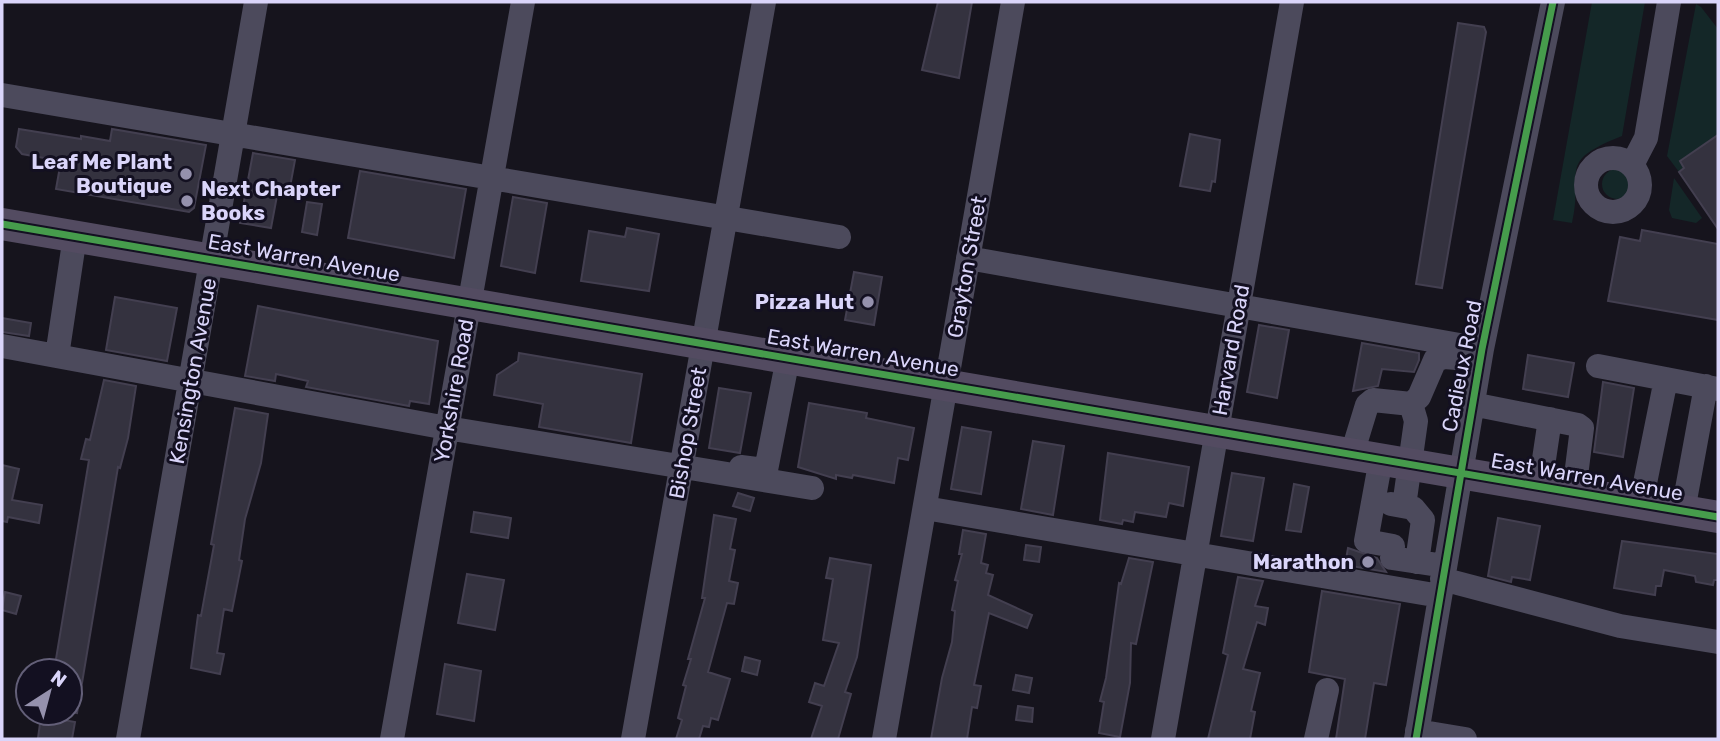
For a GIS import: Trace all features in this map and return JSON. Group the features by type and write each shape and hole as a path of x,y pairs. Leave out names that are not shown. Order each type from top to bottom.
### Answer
{"main road":[{"name":"East Warren Avenue","path":"2,224 1718,517"}],"street":[{"name":"Kensington Avenue","path":"128,739 256,2"},
{"name":"Yorkshire Road","path":"392,739 523,2"},
{"name":"Bishop Street","path":"633,739 764,2"},
{"name":"Grayton Street","path":"884,739 1013,2"},
{"name":"Harvard Road","path":"1163,739 1292,2"},
{"name":"Cadieux Road","path":"1416,735 1481,354 1553,2"},
{"path":"1632,165 1646,138 1669,2"},
{"path":"2,95 234,132 839,237"},
{"path":"57,356 75,236"},
{"path":"968,258 1238,306 1481,354"},
{"path":"2,346 447,428 682,463 813,488"},
{"path":"1417,562 1408,524 1381,459 1367,405 1373,400 1411,404 1419,397 1434,360 1481,354"},
{"path":"682,463 766,470 788,358"},
{"path":"1598,366 1712,388 1684,511"},
{"path":"1641,503 1666,379"},
{"path":"1411,404 1416,413 1381,459 1366,541 1408,524 1451,523"},
{"path":"1472,404 1582,428 1574,492"},
{"path":"1540,486 1550,419"},
{"path":"925,508 1195,556 1442,580 1620,626 1718,642"},
{"path":"1372,509 1408,524"},
{"path":"1408,524 1392,558 1417,562 1442,580"},
{"path":"1316,739 1327,690"},
{"path":"1416,735 1465,739"}],"green space":[{"path":"1592,2 1645,2 1622,136 1587,153 1580,161 1576,169 1572,223 1553,220"},
{"path":"1696,4 1718,29 1718,135 1680,161 1684,168 1679,172 1667,156"},
{"path":"1617,169 1623,170 1631,178 1631,190 1623,198 1617,199 1611,198 1603,190 1602,184 1603,178 1611,170"},
{"path":"1674,178 1702,218 1696,223 1672,218 1669,210"}],"building":[{"path":"938,2 972,2 959,78 922,70"},
{"path":"1458,23 1484,27 1486,32 1442,288 1416,284"},
{"path":"19,129 110,141 112,129 206,145 194,208 189,212 56,189 61,161 22,154 16,147"},
{"path":"1190,134 1220,140 1215,182 1212,181 1210,191 1180,186"},
{"path":"1718,135 1718,229 1679,172 1684,168 1680,161"},
{"path":"253,153 295,160 290,187 279,185 271,228 240,223"},
{"path":"360,171 466,189 454,258 348,238"},
{"path":"513,197 547,203 535,273 501,266"},
{"path":"307,202 322,204 317,235 302,232"},
{"path":"627,228 659,234 649,291 581,281 589,231 625,237"},
{"path":"1642,230 1718,244 1718,320 1608,301 1620,237 1640,241"},
{"path":"854,272 882,277 874,325 845,320"},
{"path":"115,297 177,308 167,361 106,350"},
{"path":"258,306 438,341 429,404 410,401 409,406 306,387 308,381 276,374 275,381 245,376"},
{"path":"2,318 31,323 29,336 2,332"},
{"path":"1259,325 1289,330 1277,398 1247,392"},
{"path":"1362,343 1419,353 1414,372 1382,369 1378,386 1353,391"},
{"path":"519,353 642,374 631,443 539,427 543,404 494,395 497,375 518,361"},
{"path":"1528,355 1574,363 1568,397 1523,389"},
{"path":"104,380 136,386 128,438 120,468 118,467 84,671 84,657 56,657 89,460 81,459 86,439 90,440"},
{"path":"1603,382 1634,388 1623,457 1594,452"},
{"path":"719,388 751,393 740,453 709,448"},
{"path":"809,403 867,413 866,418 914,428 908,460 898,458 894,483 853,475 852,478 836,475 836,479 798,467"},
{"path":"235,408 268,414 261,463 245,519 239,560 242,561 232,611 224,609 217,653 224,654 220,674 191,668 198,615 201,616 214,545 211,544"},
{"path":"962,427 991,432 981,494 951,489"},
{"path":"1033,441 1064,446 1053,515 1021,509"},
{"path":"1108,453 1189,467 1183,506 1169,503 1166,517 1135,512 1133,522 1123,520 1122,524 1100,520"},
{"path":"2,465 19,469 12,500 42,505 39,523 8,517 7,522 2,521"},
{"path":"1232,473 1264,478 1253,541 1221,536"},
{"path":"1294,484 1309,487 1301,532 1286,530"},
{"path":"738,493 754,498 750,511 733,506"},
{"path":"474,512 511,518 508,538 471,532"},
{"path":"714,515 736,519 730,549 735,550 729,581 738,583 734,604 727,603 708,672 730,679 718,720 711,718 709,727 703,726 699,739 676,739 682,720 678,718 686,686 683,685 691,659 688,659 705,598 702,598"},
{"path":"1498,518 1540,526 1530,580 1512,577 1511,582 1488,576"},
{"path":"963,530 986,534 981,563 988,565 986,573 993,575 988,595 1032,615 1027,628 989,613 974,685 981,686 977,708 972,707 967,739 931,739 942,678 952,642 955,611 952,610 958,581 955,580 962,554 959,554"},
{"path":"1622,541 1718,554 1718,580 1714,580 1713,585 1696,582 1695,576 1664,570 1661,586 1656,586 1655,595 1614,588"},
{"path":"1026,545 1041,547 1039,562 1024,560"},
{"path":"1348,548 1377,558 1386,572 1345,565"},
{"path":"830,558 871,565 857,657 845,692 851,694 838,739 811,739 822,706 809,702 815,683 824,686 839,643 823,640 833,579 826,578"},
{"path":"1129,558 1153,562 1136,644 1131,643 1130,683 1120,737 1099,733 1104,702 1100,701 1106,678 1119,583 1121,584"},
{"path":"467,574 504,580 495,630 458,623"},
{"path":"1238,577 1263,581 1255,606 1268,608 1265,625 1257,622 1243,669 1260,673 1251,711 1255,712 1250,739 1208,739 1228,655 1223,653"},
{"path":"1322,591 1400,604 1386,685 1374,683 1365,739 1336,739 1345,679 1309,672"},
{"path":"5,592 21,596 16,614 2,610"},
{"path":"745,657 760,661 757,675 742,671"},
{"path":"445,664 481,671 474,721 437,714"},
{"path":"1016,675 1032,678 1029,693 1013,690"},
{"path":"1018,706 1033,708 1032,722 1016,720"},
{"path":"40,727 74,727 72,739 38,738"}],"cycle path":[{"path":"1416,739 1482,349 1553,2"},
{"path":"2,224 1718,517"}],"place":[{"name":"Leaf Me Plant Boutique","path":"186,174"},
{"name":"Next Chapter Books","path":"187,201"},
{"name":"Pizza Hut","path":"868,302"},
{"name":"Marathon","path":"1368,562"}]}
